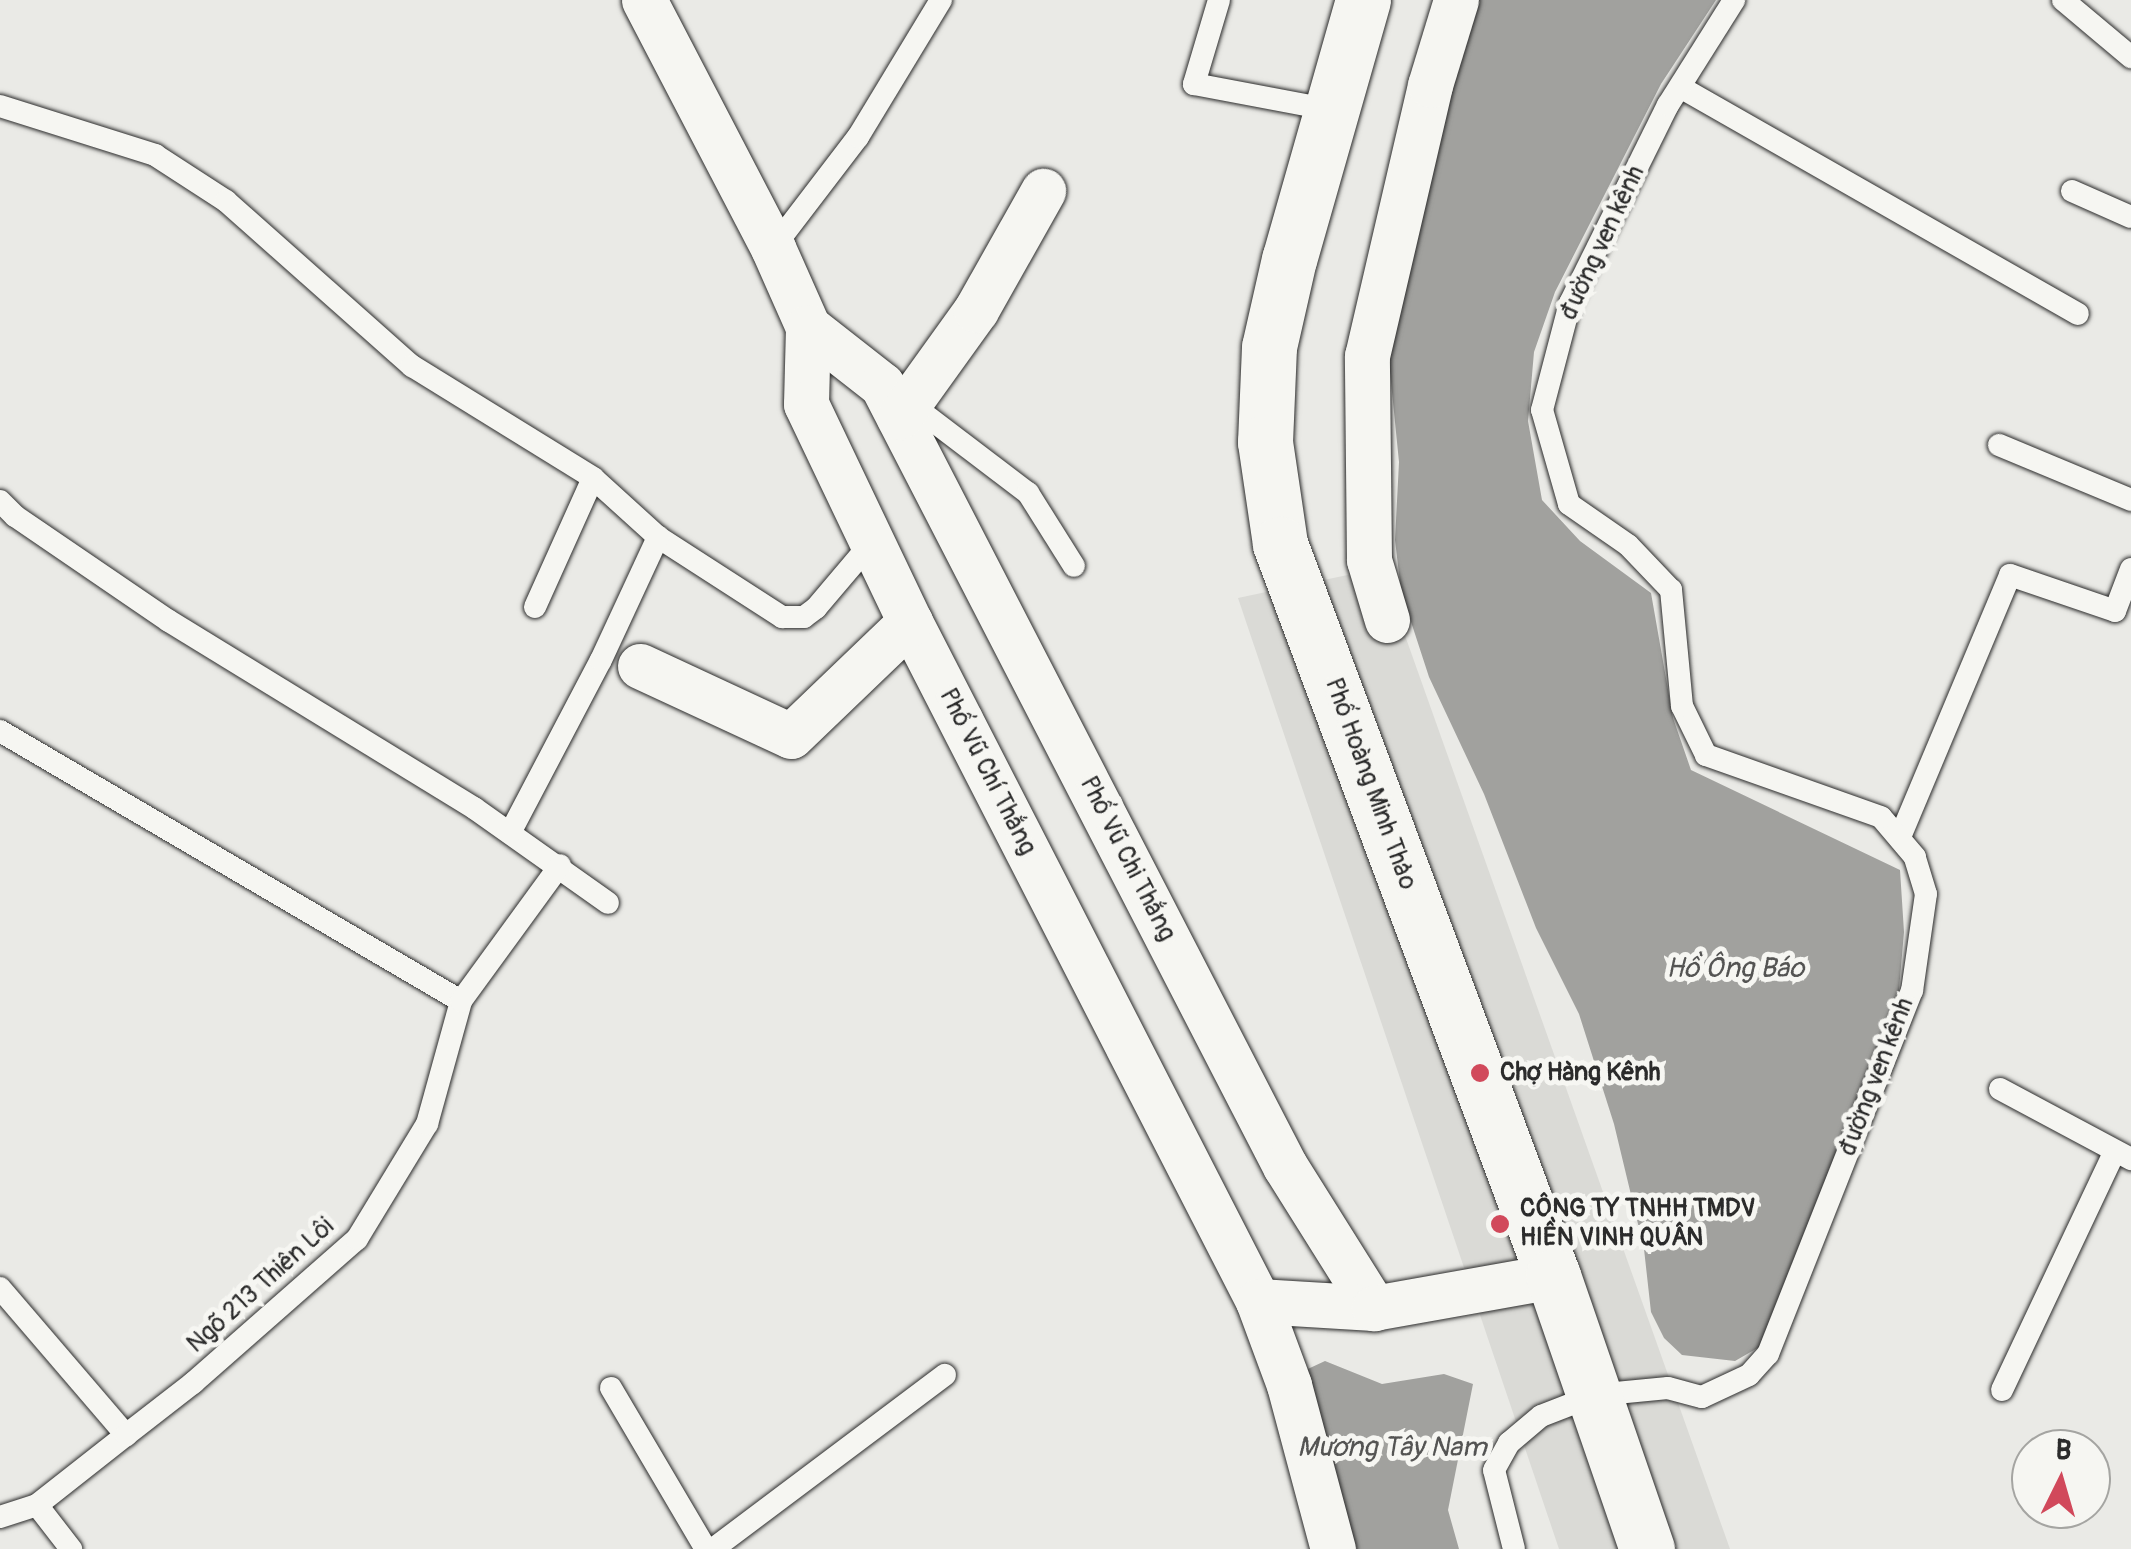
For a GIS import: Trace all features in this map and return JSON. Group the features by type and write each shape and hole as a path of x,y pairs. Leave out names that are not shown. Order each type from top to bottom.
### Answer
{"street":[{"name":"Phố Vũ Chí Thắng","path":"644,0 773,248 808,327 806,404 910,622 1258,1301 1288,1385 1333,1549"},
{"name":"Phố Hoàng Minh Thảo","path":"1363,0 1270,347 1265,442 1280,544 1553,1276 1647,1549"},
{"path":"1387,620 1369,560 1368,356 1430,85 1456,0"},
{"path":"905,411 976,310 1043,191"},
{"name":"Phố Vũ Chi Thắng","path":"808,327 882,385 905,411 1286,1166 1374,1308"},
{"path":"640,666 792,736 910,622"},
{"path":"1258,1301 1374,1308 1553,1276"}],"lane":[{"path":"773,248 858,136 941,0"},
{"path":"1220,0 1194,84 1331,110"},
{"name":"đường ven kênh","path":"1595,1395 1668,1388 1702,1398 1749,1375 1768,1354 1912,991 1926,894 1916,858 1881,817 1706,754 1682,706 1671,590 1628,545 1569,504 1542,410 1570,303 1680,86 1734,0"},
{"path":"2063,0 2131,58"},
{"path":"1680,86 2078,314"},
{"path":"0,106 154,155 226,200 412,366 592,478 658,537 782,617 804,617 816,608 872,542"},
{"path":"2072,191 2131,216"},
{"path":"905,411 1028,493 1074,566"},
{"path":"2000,444 2131,500"},
{"path":"535,607 592,478"},
{"path":"0,500 15,516 169,621 560,865 608,903"},
{"path":"510,833 601,660 658,537"},
{"path":"1900,838 2010,575 2115,611 2131,570"},
{"path":"0,732 462,1001"},
{"name":"Ngõ 213 Thiên Lôi","path":"0,1517 37,1505 126,1436 357,1239 427,1124 462,1001 560,865"},
{"path":"2000,1088 2123,1155 2002,1390"},
{"path":"0,1288 126,1436"},
{"path":"610,1388 710,1549 945,1375"},
{"path":"1514,1549 1494,1470 1509,1443 1541,1416 1595,1395"},
{"path":"37,1505 70,1549"}],"shaded area":[{"name":"Chợ Hàng Kênh","path":"1381,568 1730,1549 1559,1549 1238,598"}],"water":[{"name":"Hồ Ông Báo","path":"1476,0 1716,0 1661,84 1555,292 1534,352 1528,421 1542,500 1580,541 1651,593 1673,718 1691,770 1900,870 1904,932 1898,1001 1768,1342 1735,1361 1682,1355 1664,1338 1651,1312 1644,1249 1614,1124 1579,1014 1536,928 1484,794 1429,677 1401,591 1395,540 1399,462 1389,362 1406,253"},
{"name":"Mương Tây Nam","path":"1325,1361 1382,1384 1444,1374 1473,1384 1448,1510 1459,1549 1357,1549 1297,1374"}],"place":[{"name":"Chợ Hàng Kênh","path":"1480,1073"},
{"name":"CÔNG TY TNHH TMDV HIỀN VINH QUÂN","path":"1500,1224"}]}
